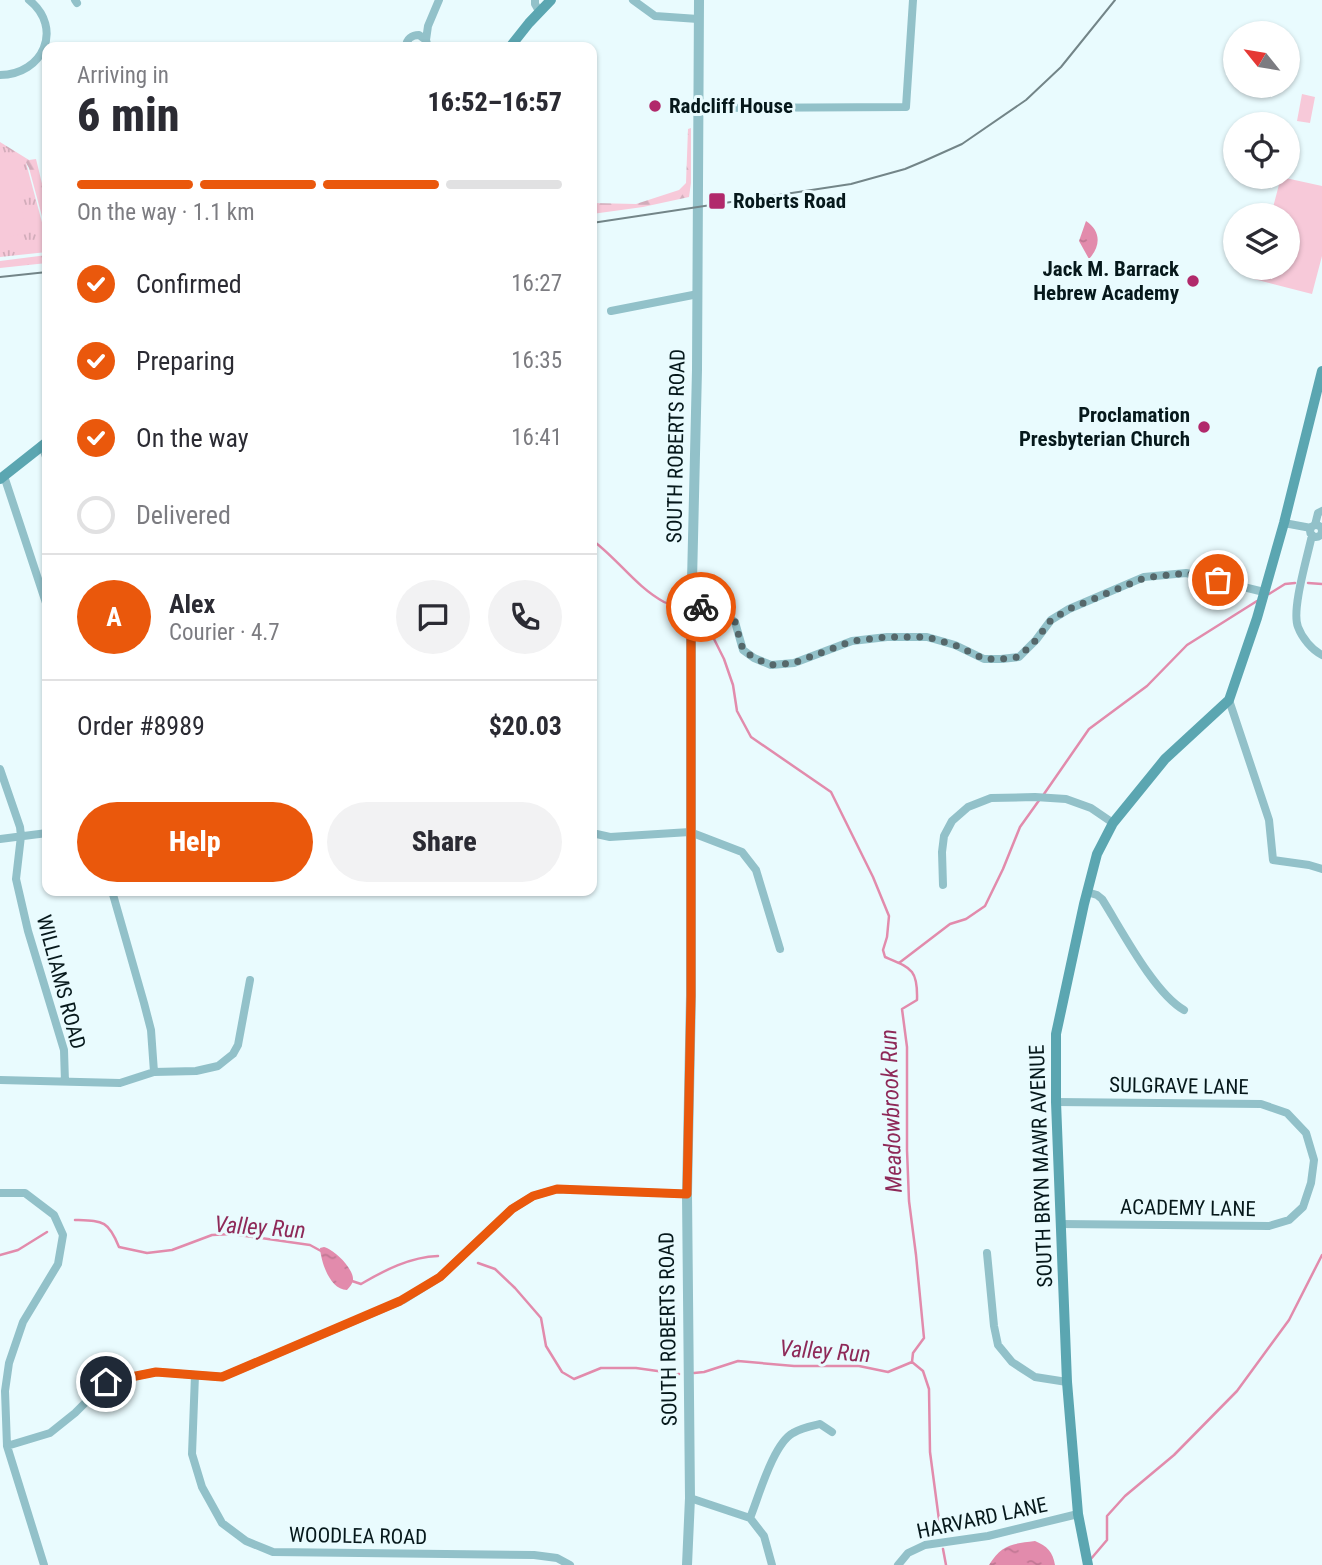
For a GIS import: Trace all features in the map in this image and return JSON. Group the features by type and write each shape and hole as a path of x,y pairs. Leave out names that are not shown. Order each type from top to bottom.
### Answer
{"main road":[{"path":"514,42 551,0"},
{"name":"SOUTH BRYN MAWR AVENUE","path":"1088,1565 1078,1514 1067,1382 1056,1102 1056,1034 1097,854 1113,823 1165,759 1229,700 1257,618 1284,523 1322,371"},
{"path":"2,478 42,445"}],"street":[{"path":"29,0 36,5 44,18 47,33 45,42"},
{"path":"427,42 429,26 439,0"},
{"path":"535,0 539,11"},
{"path":"633,0 655,16 698,19"},
{"name":"SOUTH ROBERTS ROAD","path":"687,1565 690,1498 687,1194 699,0"},
{"path":"697,108 906,107 913,0"},
{"path":"407,42 419,35 425,42"},
{"path":"0,75 12,75 26,70 42,51"},
{"path":"611,311 698,293"},
{"path":"2,478 42,592"},
{"path":"1322,511 1318,513 1296,608 1297,625 1306,641 1322,655"},
{"path":"1284,523 1316,530"},
{"path":"692,606 716,610 735,622 743,650 771,665 794,663 852,641 887,637 927,637 955,645 984,659 1019,657 1051,620 1069,609 1144,578 1186,573 1263,594"},
{"path":"1229,700 1269,820 1273,860 1322,869"},
{"name":"WILLIAMS ROAD","path":"0,769 20,827 16,879 28,931 64,1050 65,1082"},
{"path":"943,885 944,836 952,821 968,807 990,798 1066,799 1091,808 1113,823"},
{"path":"597,834 610,837 691,832 743,852 756,870 780,949"},
{"path":"0,839 42,834"},
{"path":"1087,892 1102,899 1153,980 1175,1005 1184,1010"},
{"path":"113,896 148,1016 154,1072"},
{"path":"0,1080 120,1083 154,1072 196,1071 218,1066 233,1054 238,1045 250,979"},
{"name":"SULGRAVE LANE","path":"1056,1102 1261,1104 1287,1112 1306,1133 1314,1160"},
{"name":"ACADEMY LANE","path":"1060,1224 1269,1226 1289,1220 1303,1207 1311,1184 1314,1160"},
{"path":"7,1446 50,1433 106,1382 156,1372 222,1377 403,1300 440,1277 512,1209 533,1196 557,1189 687,1194"},
{"path":"0,1193 25,1193 54,1215 62,1234 58,1264 23,1322 9,1363 5,1391 7,1446 44,1565"},
{"path":"987,1253 998,1345 1012,1362 1035,1377 1067,1382"},
{"name":"WOODLEA ROAD","path":"195,1375 192,1454 202,1487 222,1522 246,1541 273,1552 534,1555 557,1558 570,1565"},
{"path":"750,1518 776,1451 791,1434 820,1424 832,1432"},
{"path":"690,1498 750,1518 764,1536 772,1565"},
{"name":"HARVARD LANE","path":"898,1565 908,1553 925,1545 988,1536 1078,1514"}],"green space":[{"path":"1302,94 1315,97 1310,123 1300,121"},
{"path":"691,128 689,197 597,213 597,203 636,204 679,190 686,183 688,129"},
{"path":"0,142 29,160 36,159 42,184 42,216 25,161 0,147"},
{"path":"0,144 25,159 42,222 42,253 0,257"},
{"path":"0,164 14,164 25,230 22,234 0,239"},
{"path":"1300,181 1322,186 1322,256 1312,294 1258,280 1300,280 1300,203 1274,203 1278,189 1300,189"},
{"path":"42,256 42,264 0,268 0,261"}],"water":[{"path":"1086,221 1094,229 1098,239 1096,249 1089,259 1079,241"},
{"path":"324,1247 338,1256 350,1271 353,1281 347,1290 341,1289 331,1280 322,1260 320,1248"},
{"path":"1035,1541 1049,1550 1055,1565 989,1565 998,1553 1008,1546"}],"waterway":[{"path":"597,544 654,596 666,603 686,606"},
{"name":"Meadowbrook Run","path":"1269,594 1285,584 1295,583"},
{"name":"Meadowbrook Run","path":"1308,583 1322,584"},
{"name":"Meadowbrook Run","path":"1044,794 1089,729 1147,686 1187,645 1257,601"},
{"name":"Meadowbrook Run","path":"698,618 714,639 724,659 733,685 737,711 751,737 831,792 889,916 883,950 885,957 907,967 916,982 917,1000 902,1009 907,1047 909,1201 924,1338 913,1353 912,1362"},
{"name":"Meadowbrook Run","path":"899,963 950,924 966,919 985,906 1020,827 1040,799"},
{"name":"Valley Run","path":"75,1220 103,1224 108,1227 119,1247 147,1253 172,1250 212,1235 232,1234 310,1245 321,1251"},
{"name":"Valley Run","path":"0,1255 18,1250 47,1232"},
{"path":"1090,1560 1107,1540 1107,1516 1125,1496 1174,1455 1237,1391 1289,1320 1322,1255"},
{"name":"Valley Run","path":"352,1281 361,1284 408,1262 438,1256"},
{"name":"Valley Run","path":"478,1263 495,1269 541,1318 546,1346 562,1372 574,1379 601,1368 636,1368 679,1374"},
{"name":"Valley Run","path":"694,1373 738,1361 794,1366 859,1366 888,1372 912,1362"},
{"name":"Meadowbrook Run","path":"912,1362 923,1371 929,1389 930,1452 941,1535"},
{"name":"Meadowbrook Run","path":"943,1549 946,1565"}],"tram line":[{"path":"597,222 851,184 924,161 962,144 1026,100 1061,67 1115,0"},
{"path":"0,277 42,273"}],"way so far":[{"path":"701,607 716,610 735,622 743,650 771,665 794,663 852,641 887,637 927,637 955,645 984,659 1002,659 1019,657 1051,620 1069,609 1144,578 1186,573 1218,580"}],"place":[{"name":"Radcliff House","path":"655,106"},
{"name":"Roberts Road","path":"717,201"},
{"name":"Jack M. Barrack Hebrew Academy","path":"1193,281"},
{"name":"Proclamation Presbyterian Church","path":"1204,427"}],"route":[{"path":"106,1382 156,1372 222,1377 400,1301 440,1277 512,1209 533,1196 557,1189 687,1194 691,996 691,622 692,606 701,607"}]}
